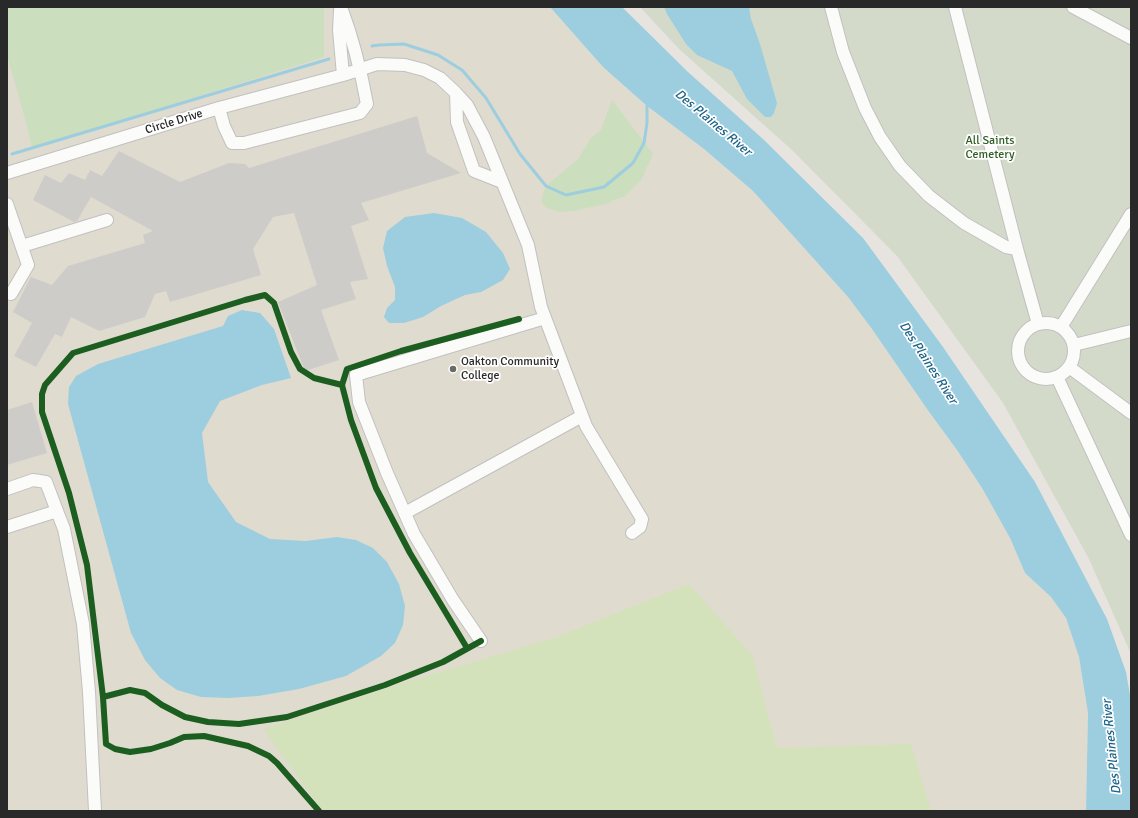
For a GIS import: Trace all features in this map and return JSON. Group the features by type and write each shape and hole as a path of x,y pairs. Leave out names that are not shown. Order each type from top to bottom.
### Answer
{"street":[{"path":"219,108 224,126 232,143 244,143 360,113 367,104 361,69 350,30 341,7"},
{"path":"341,7 339,30 343,75"},
{"path":"831,7 843,52 865,108 880,137 900,166 929,196 964,223 1006,247 1017,249"},
{"path":"955,7 1017,249 1038,324"},
{"path":"1073,7 1131,38"},
{"name":"Circle Drive","path":"7,173 219,108 343,75 377,64 405,65 424,70 440,78 467,105 484,137 528,245 541,307 586,426 642,519 640,527 632,533"},
{"path":"456,93 457,122 474,171 502,182"},
{"path":"7,204 28,265 11,294"},
{"path":"1061,327 1131,214"},
{"path":"22,246 107,220"},
{"path":"481,641 453,600 414,534 387,473 359,402 356,375 546,318"},
{"path":"1050,323 1061,327 1067,332 1074,345 1073,360 1064,373 1057,377 1048,379 1039,378 1030,374 1019,360 1019,342 1023,334 1038,324 1050,323"},
{"path":"1074,345 1131,331"},
{"path":"1069,367 1131,413"},
{"path":"1057,377 1131,535"},
{"path":"405,513 582,416"},
{"path":"7,489 33,480 46,482 64,529 83,624 89,692 95,811"},
{"path":"7,527 57,512"}],"shaded area":[{"name":"Oakton Community College","path":"7,7 550,7 603,67 647,106 704,149 753,191 848,297 957,450 982,488 1010,538 1025,573 1051,597 1066,618 1079,657 1088,713 1086,811 7,811"}],"green space":[{"path":"7,7 324,7 324,57 32,148 7,55"},
{"name":"All Saints Cemetery","path":"640,7 1131,7 1131,654 1089,559 1003,403 897,256 793,151 679,49"},
{"path":"612,100 653,154 641,180 624,197 613,200 610,203 573,211 559,212 545,207 541,200 546,186 578,159 591,138 601,130"},
{"path":"689,584 752,655 777,748 911,744 931,811 323,811 263,729 412,680 554,638"}],"water":[{"name":"Des Plaines River","path":"550,7 622,7 688,72 763,139 863,238 943,347 1035,482 1107,619 1126,672 1131,701 1131,811 1086,811 1088,713 1079,657 1066,618 1051,597 1025,573 1010,538 982,488 872,329 848,297 753,191 704,149 647,106 603,67"},
{"path":"664,7 749,7 751,19 760,44 777,103 771,117 765,117 747,99 732,71 697,55 686,44"},
{"path":"434,213 462,218 486,232 503,253 510,269 503,280 481,292 465,295 441,306 423,317 404,323 389,323 384,317 387,308 395,300 395,287 387,266 383,248 387,231 405,217"},
{"path":"242,310 260,313 274,329 291,378 262,385 220,401 202,433 208,482 236,522 270,539 306,541 337,537 356,540 373,548 387,562 399,584 405,606 403,625 395,643 381,656 346,676 299,689 258,696 228,698 201,697 177,690 160,678 145,660 131,633 68,404 69,387 76,376 98,364 223,326 228,316"}],"building":[{"path":"417,116 427,153 461,173 361,203 369,220 351,226 368,279 350,282 356,299 321,310 339,360 305,371 278,302 317,285 294,213 273,217 253,249 261,275 170,302 166,291 155,294 145,317 99,331 71,317 62,337 55,334 36,367 14,356 32,323 13,312 31,277 52,285 68,266 145,243 143,235 153,231 91,197 77,221 74,222 33,200 45,175 61,183 69,173 85,180 90,170 102,176 119,151 180,182 229,163 245,164 249,168"},
{"path":"32,402 47,453 7,465 7,410"}],"waterway":[{"path":"372,46 404,44 438,55 462,70 486,98 520,154 546,186 566,195 604,187 633,163 644,143 647,123 647,103"},
{"path":"12,154 329,59"}],"cycle path":[{"path":"319,811 277,763 269,756 248,746 204,736 184,737 151,749 130,752 115,749 106,744 103,697 87,565 69,493 42,412 42,394 45,385 73,353 265,295 274,303 291,352 300,369 314,378 342,385 347,369 401,351 519,319"},
{"path":"342,385 351,420 376,488 410,553 467,648"},
{"path":"103,697 130,690 145,693 162,705 185,717 208,722 239,724 287,717 385,685 443,662 481,641"}],"place":[{"name":"Oakton Community College","path":"453,369"}]}
